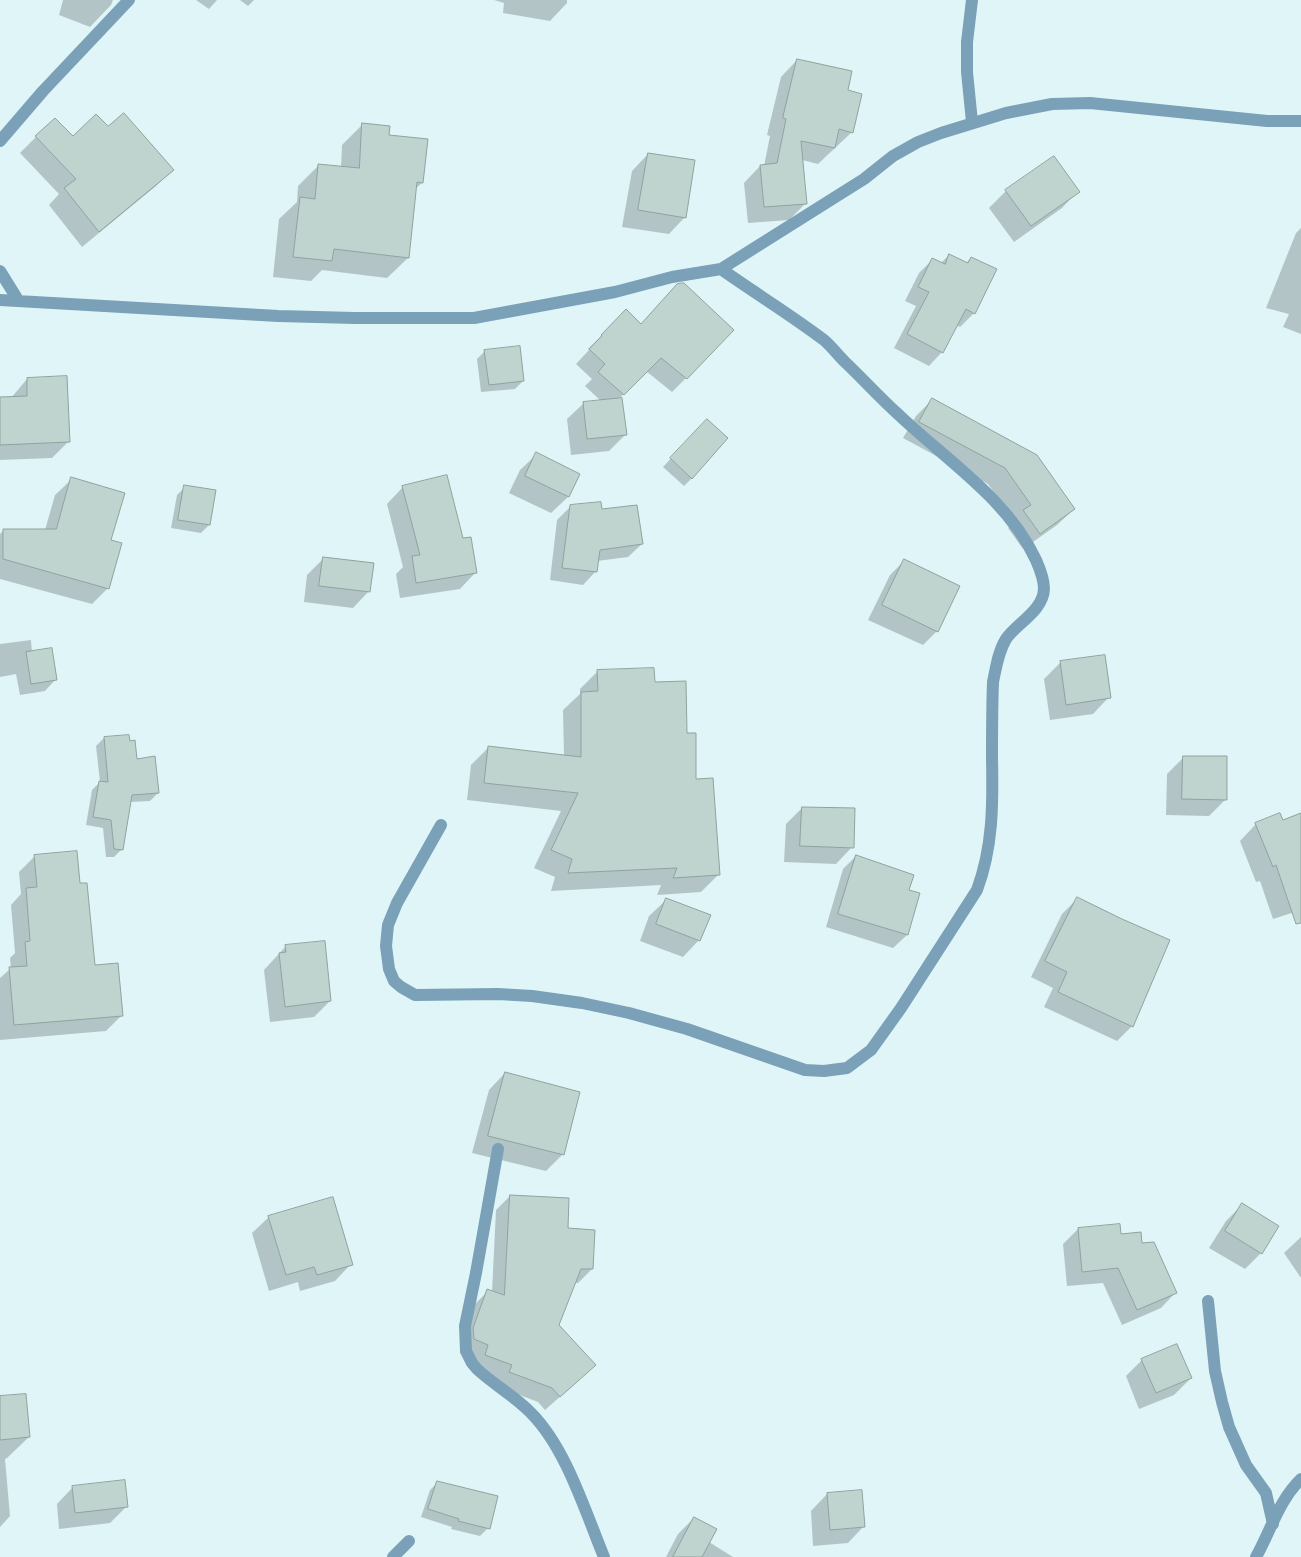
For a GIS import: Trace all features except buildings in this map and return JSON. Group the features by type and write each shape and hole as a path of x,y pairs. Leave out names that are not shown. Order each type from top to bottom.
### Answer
{"street":[{"path":"0,141 43,91 129,0"},
{"path":"972,0 967,49 967,72 972,122"},
{"path":"0,300 278,316 474,318 615,292 672,277 721,269 864,180 893,156 918,142 972,122 1006,113 1052,104 1090,103 1267,121 1301,121"},
{"path":"441,825 397,903 388,925 386,946 389,969 394,981 401,987 415,995 498,994 532,996 582,1003 629,1013 687,1029 805,1070 824,1071 847,1068 871,1050 901,1008 977,890 990,845 993,814 993,682 997,661 1005,642 1039,604 1043,582 1038,564 1022,534 997,503 898,415 825,342 721,269"},
{"path":"0,270 18,300"},
{"path":"498,1149 465,1326 466,1351 477,1369 531,1413 551,1439 569,1473 604,1557"},
{"path":"1208,1301 1215,1371 1229,1427 1246,1465 1266,1493 1273,1524"},
{"path":"1256,1557 1281,1504 1290,1489 1301,1479"},
{"path":"393,1557 409,1541"}]}
